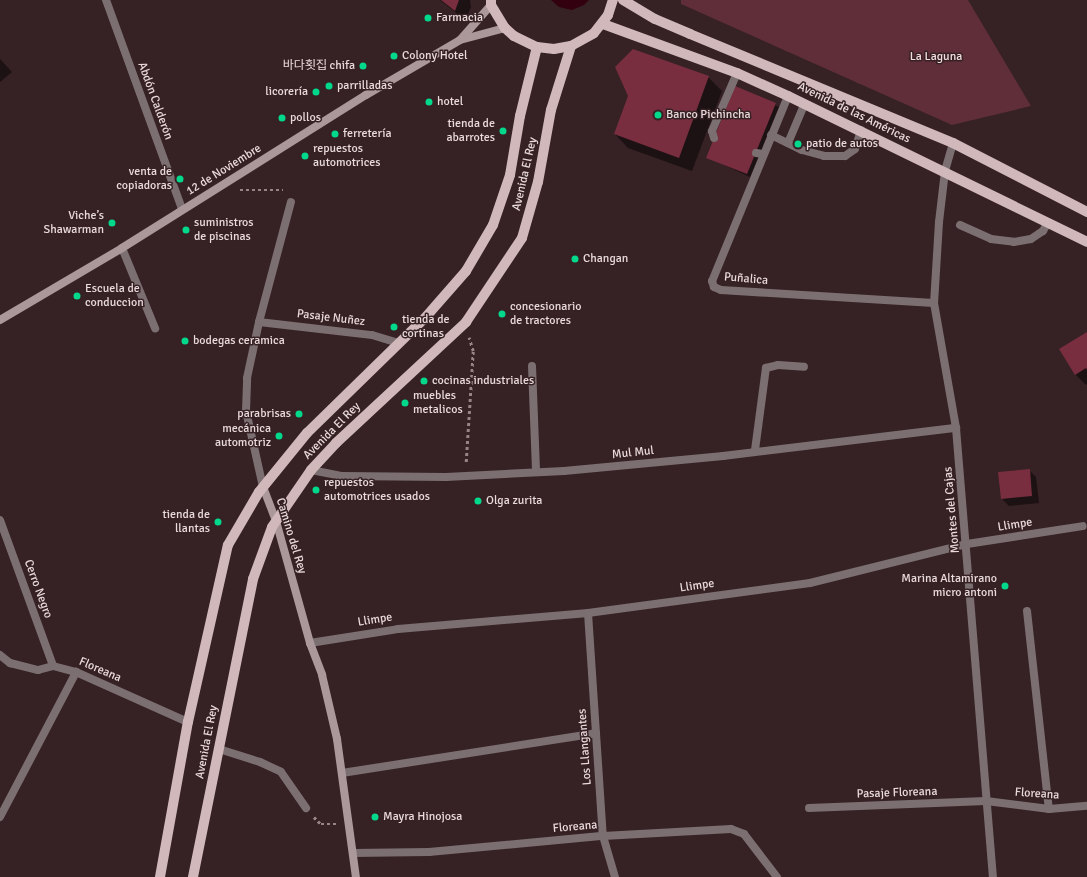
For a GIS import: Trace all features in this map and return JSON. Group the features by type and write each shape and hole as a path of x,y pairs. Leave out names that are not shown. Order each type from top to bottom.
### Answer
{"main road":[{"path":"491,2 505,28 514,36 537,47 554,49 571,46 583,41 603,24 613,0"},
{"name":"Avenida de las Américas","path":"623,0 655,18 690,34 953,143 1087,212"},
{"name":"Avenida de las Américas","path":"603,24 737,73 805,103 1087,242"},
{"name":"Avenida El Rey","path":"193,877 253,579 276,521 311,470 336,443 466,322 522,238 538,182 551,110 571,46"},
{"name":"Avenida El Rey","path":"160,877 188,722 228,545 263,486 307,433 399,343 466,271 493,225 510,175 520,116 537,47"}],"street":[{"name":"Abdón Calderón","path":"106,0 182,209"},
{"name":"12 de Noviembre","path":"460,40 491,2"},
{"name":"12 de Noviembre","path":"0,320 122,248 366,95 460,40 505,28"},
{"path":"714,138 712,132 737,73"},
{"name":"Puñalica","path":"788,96 771,135 759,154 712,281 714,287 722,290 934,303"},
{"path":"788,143 805,103"},
{"path":"771,135 824,156 845,156 855,149 861,130"},
{"name":"Montes del Cajas","path":"953,143 945,171 939,222 934,303 956,428 967,544 993,877"},
{"name":"Camino del Rey","path":"291,202 259,322 248,378 246,411 263,486 276,521 310,643 322,675 342,773 356,877"},
{"path":"960,225 991,239 1014,242 1031,239 1043,231 1048,222"},
{"path":"122,248 155,328"},
{"name":"Pasaje Nuñez","path":"259,322 372,335 399,343"},
{"path":"755,450 766,368 778,365 804,367"},
{"path":"532,366 536,472"},
{"name":"Mul Mul","path":"311,470 342,476 446,477 605,468 956,428"},
{"name":"Cerro Negro","path":"0,520 53,666"},
{"name":"Llimpe","path":"310,643 398,629 588,613 810,584 967,544 1083,526"},
{"path":"1027,611 1049,809"},
{"name":"Los Llangantes","path":"588,613 603,836 615,877"},
{"name":"Floreana","path":"0,655 10,663 38,670 53,666 76,672 188,722"},
{"path":"0,817 76,672"},
{"path":"342,773 596,733"},
{"path":"219,749 260,762 281,772 306,808"},
{"name":"Floreana","path":"986,801 1049,809 1087,806"},
{"name":"Pasaje Floreana","path":"809,808 986,801"},
{"name":"Floreana","path":"353,853 429,852 603,836 738,830 777,877"}],"path":[{"path":"216,190 283,190 291,202"},
{"path":"465,476 473,351 466,322"},
{"path":"306,808 320,824 349,824"}],"green space":[{"name":"La Laguna","path":"681,0 968,0 1031,106 952,125 681,4"}],"shaded area":[{"path":"551,0 589,0 584,5 572,10 559,7"}],"building":[{"path":"441,0 459,0 455,11"},
{"name":"Banco Pichincha","path":"633,49 709,76 679,158 614,134 628,96 615,67"},
{"path":"735,86 776,103 747,174 706,158"},
{"path":"1087,332 1087,370 1086,368 1075,375 1059,349"},
{"path":"1030,469 1032,496 1001,499 998,472"}],"place":[{"name":"Farmacia","path":"428,18"},
{"name":"Colony Hotel","path":"394,56"},
{"name":"바다횟집 chifa","path":"363,66"},
{"name":"parrilladas","path":"329,86"},
{"name":"licorería","path":"316,92"},
{"name":"hotel","path":"429,102"},
{"name":"Banco Pichincha","path":"658,115"},
{"name":"pollos","path":"282,118"},
{"name":"tienda de abarrotes","path":"503,131"},
{"name":"ferretería","path":"335,134"},
{"name":"patio de autos","path":"798,144"},
{"name":"repuestos automotrices","path":"305,156"},
{"name":"venta de copiadoras","path":"180,179"},
{"name":"Viche’s Shawarman","path":"112,223"},
{"name":"suministros de piscinas","path":"186,230"},
{"name":"Changan","path":"575,259"},
{"name":"Escuela de conduccion","path":"77,296"},
{"name":"concesionario de tractores","path":"502,314"},
{"name":"tienda de cortinas","path":"394,327"},
{"name":"bodegas ceramica","path":"185,341"},
{"name":"cocinas industriales","path":"424,381"},
{"name":"muebles metalicos","path":"405,403"},
{"name":"parabrisas","path":"299,414"},
{"name":"mecánica automotriz","path":"279,436"},
{"name":"repuestos automotrices usados","path":"316,490"},
{"name":"Olga zurita","path":"478,501"},
{"name":"tienda de llantas","path":"218,522"},
{"name":"Marina Altamirano micro antoni","path":"1005,586"},
{"name":"Mayra Hinojosa","path":"375,817"}]}
